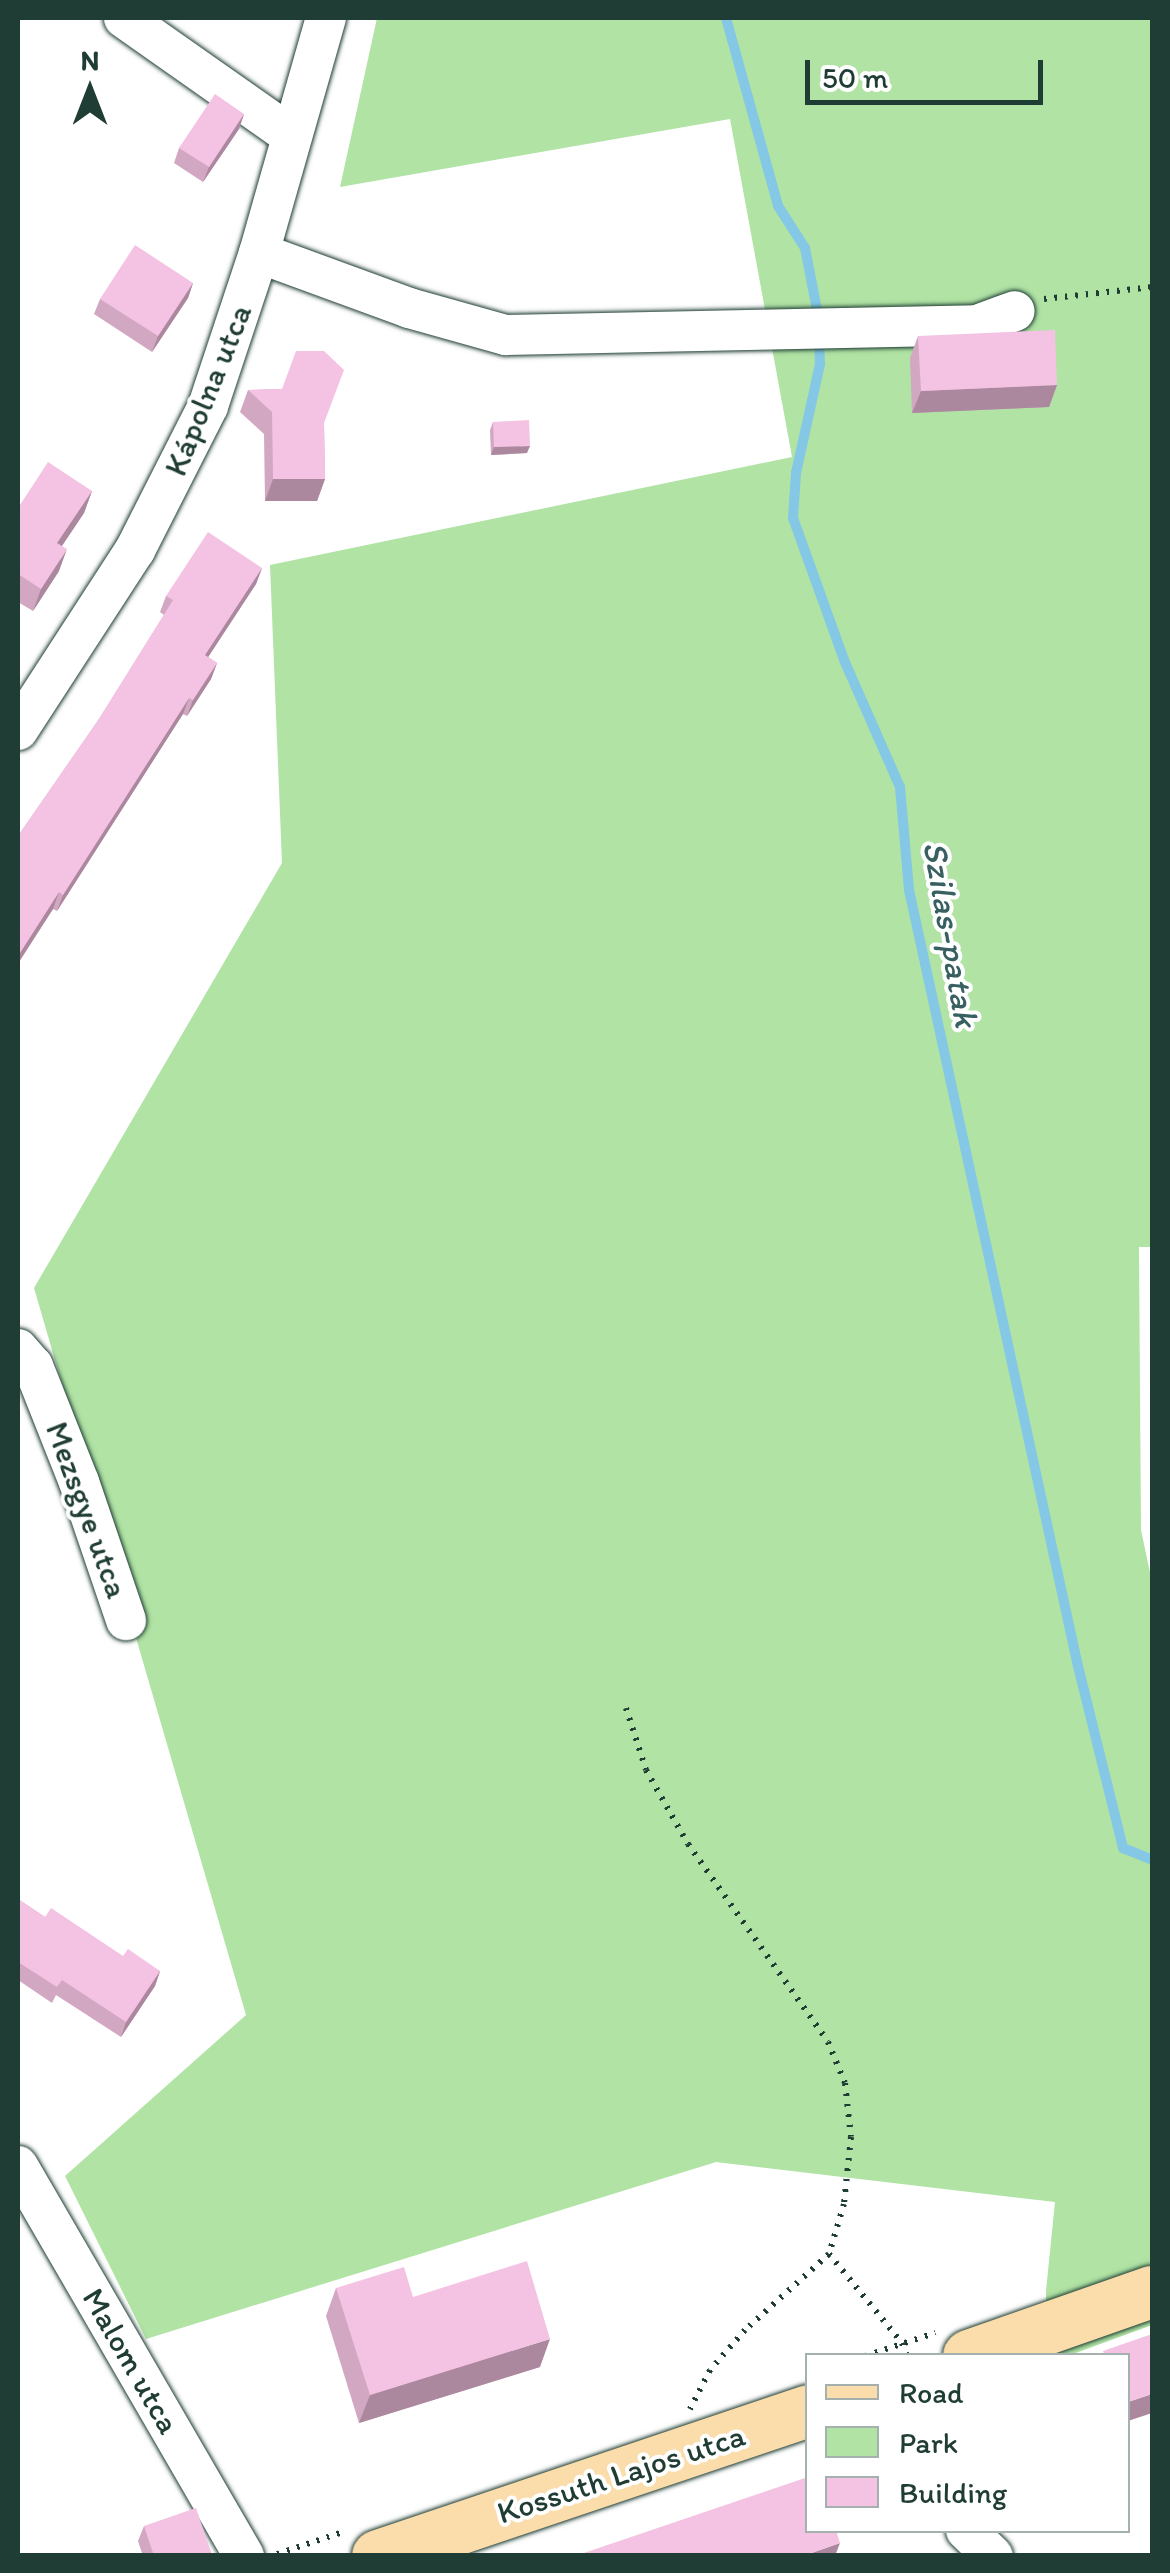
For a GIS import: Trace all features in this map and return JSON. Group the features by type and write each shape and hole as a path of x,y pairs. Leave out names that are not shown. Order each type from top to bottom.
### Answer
{"main road":[{"path":"994,2351 1152,2292"},
{"name":"Kossuth Lajos utca","path":"378,2556 805,2412"}],"street":[{"path":"124,18 292,136"},
{"name":"Kápolna utca","path":"18,730 30,684 135,550 178,473 208,406 259,253 326,18"},
{"path":"259,253 409,308 506,335 978,325 1015,311"},
{"name":"Mezsgye utca","path":"18,1348 33,1366 126,1620"},
{"name":"Malom utca","path":"18,2166 244,2556"},
{"path":"969,2533 993,2556"}],"path":[{"path":"1015,311 1054,295 1152,288"},
{"path":"626,1708 646,1770 688,1844 828,2042 845,2083 851,2137 844,2204 829,2254 745,2330 710,2370 688,2412 699,2448"},
{"path":"829,2254 902,2343 905,2353"}],"green space":[{"path":"377,18 1152,18 1152,1247 1139,1247 1141,1530 1152,1582 1152,2325 1075,2353 1046,2353 1046,2291 1055,2202 716,2162 146,2339 65,2176 246,2015 34,1288 282,863 270,565 792,457 730,119 340,187"}],"building":[{"path":"215,94 244,114 209,167 179,148"},
{"path":"135,245 193,283 158,336 100,299"},
{"path":"1055,330 1057,385 921,391 918,336"},
{"path":"296,351 324,351 344,370 324,423 325,479 273,479 272,412 248,390 282,389"},
{"path":"529,420 530,446 494,447 493,422"},
{"path":"48,462 92,491 57,543 67,549 41,589 18,574 18,508"},
{"path":"208,532 262,568 205,655 217,663 193,700 189,698 63,895 59,892 18,956 18,836 99,719 173,600 166,596"},
{"path":"18,1899 45,1917 51,1908 123,1956 128,1949 160,1971 126,2022 62,1980 57,1987 18,1962"},
{"path":"527,2261 550,2339 370,2395 336,2288 404,2267 413,2297"},
{"path":"1152,2334 1152,2394 1130,2401 1130,2353 1103,2351"},
{"path":"805,2478 805,2533 837,2533 840,2543 803,2556 575,2556"},
{"path":"196,2508 211,2552 202,2556 154,2556 144,2526"}],"waterway":[{"name":"Szilas-patak","path":"726,18 778,206 805,248 819,320"},
{"name":"Szilas-patak","path":"819,337 820,364 796,473 793,518 844,660 900,787 909,890 1077,1662 1123,1848 1152,1860"}]}
